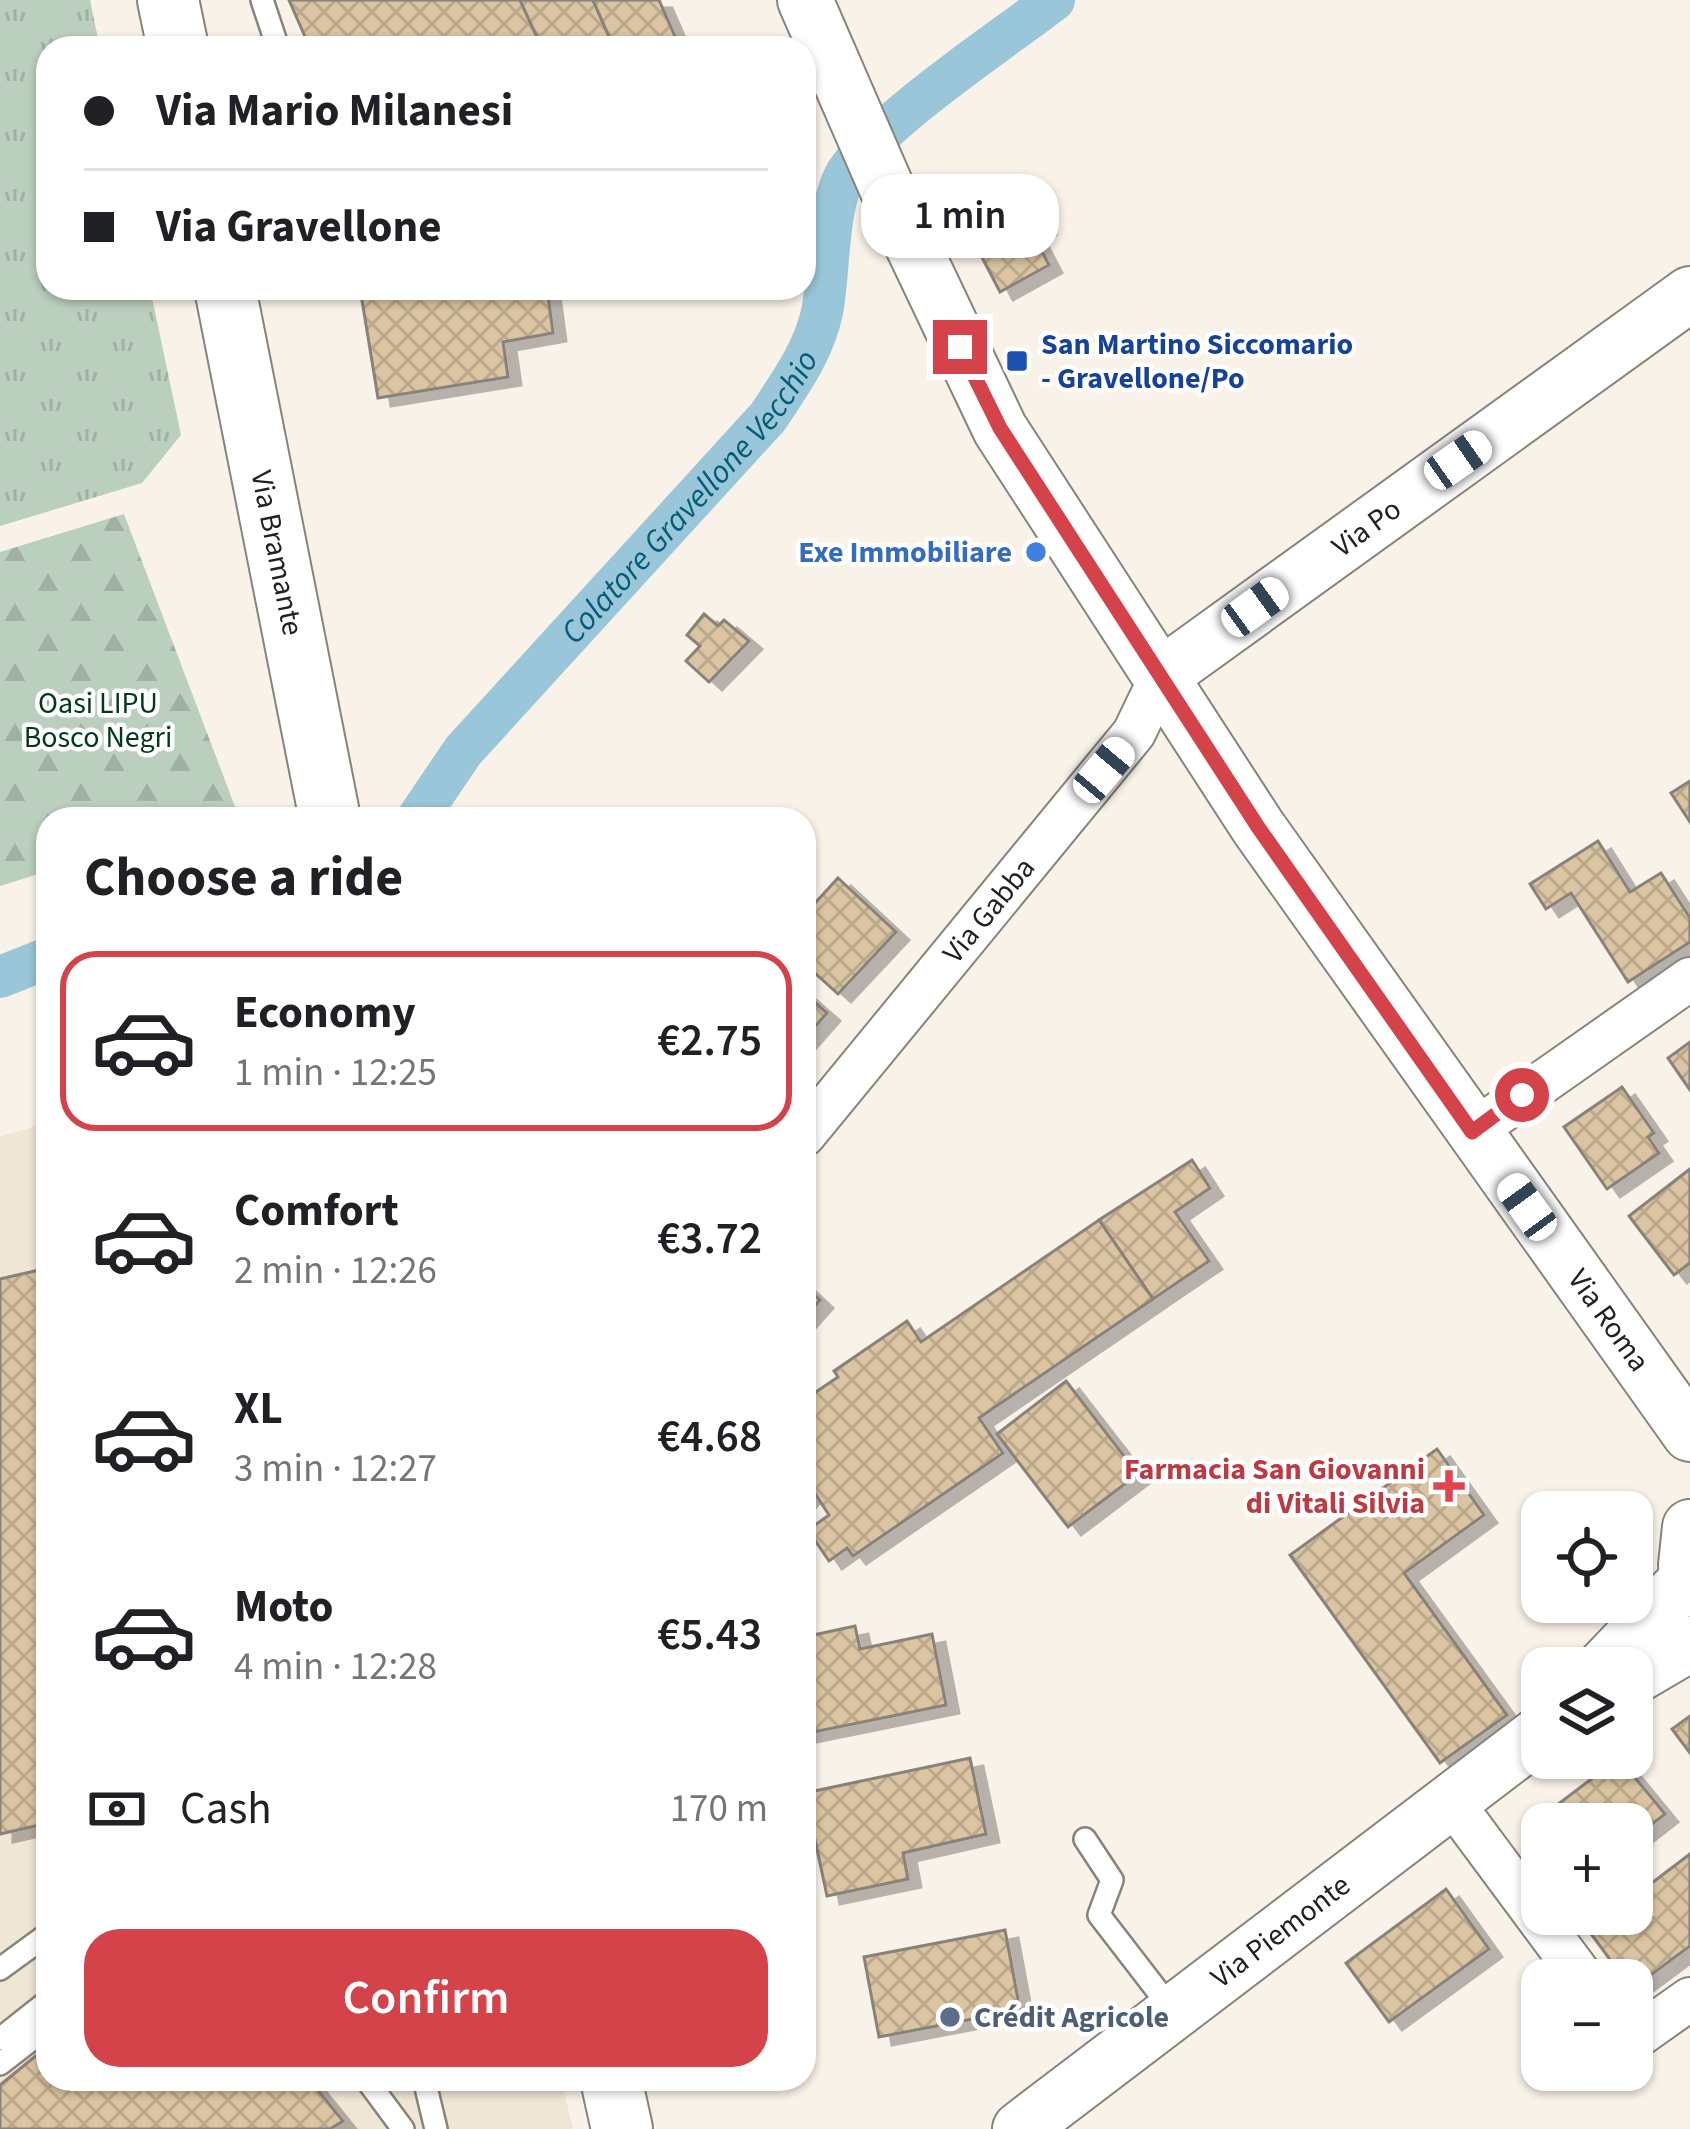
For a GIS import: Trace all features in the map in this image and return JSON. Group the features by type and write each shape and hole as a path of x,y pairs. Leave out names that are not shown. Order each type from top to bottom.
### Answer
{"main road":[{"path":"168,0 176,36"},
{"name":"Via Bramante","path":"227,300 328,807"},
{"path":"614,2091 622,2129"}],"street":[{"name":"Via Roma","path":"806,0 902,223 1000,428 1258,827 1690,1434"},
{"name":"Via Po","path":"1162,675 1690,294"},
{"name":"Via Gabba","path":"816,1120 1134,734 1162,675"},
{"path":"1472,1132 1690,979"},
{"path":"1621,1647 1688,1568"},
{"path":"1653,1666 1690,1644"},
{"name":"Via Piemonte","path":"1020,2129 1521,1748"},
{"path":"1452,1802 1568,1959"},
{"path":"1653,2025 1690,1999"}],"lane":[{"path":"262,0 274,36"},
{"path":"1085,1839 1112,1880 1099,1915 1174,2011"},
{"path":"0,1969 36,1943"},
{"path":"0,2039 36,2010"},
{"path":"0,2064 36,2036"},
{"path":"375,2091 403,2129"},
{"path":"427,2091 436,2129"}],"shaded area":[{"path":"36,1126 36,2091 564,2091 573,2129 0,2129 0,1136"}],"green space":[{"path":"0,0 90,0 98,36 36,36 36,300 153,300 181,435 142,483 0,526"},
{"name":"Oasi LIPU Bosco Negri","path":"124,514 235,807 36,807 36,875 0,886 0,552"}],"building":[{"path":"289,0 520,0 536,36 305,36"},
{"path":"520,0 593,0 609,36 536,36"},
{"path":"593,0 659,0 675,36 609,36"},
{"path":"1019,184 1043,227 1033,234 1049,265 1000,292 961,217"},
{"path":"362,300 549,300 553,333 503,342 508,377 378,398"},
{"path":"704,614 718,626 724,620 749,641 709,682 686,661 700,646 687,635"},
{"path":"1690,781 1690,822 1671,793"},
{"path":"1598,841 1630,892 1661,873 1690,918 1690,942 1628,982 1571,893 1546,909 1530,884"},
{"path":"838,878 896,932 838,994 816,974 816,902"},
{"path":"816,1003 827,1013 816,1025"},
{"path":"1690,1042 1690,1090 1668,1058"},
{"path":"1622,1087 1654,1133 1648,1137 1659,1153 1607,1189 1564,1127"},
{"path":"1192,1160 1210,1188 1175,1212 1209,1261 1153,1299 1099,1220"},
{"path":"1690,1169 1690,1263 1674,1275 1629,1216"},
{"path":"1099,1220 1153,1299 979,1418 1003,1453 853,1556 847,1548 829,1561 816,1542 816,1524 829,1515 816,1495 816,1392 838,1377 834,1371 907,1321 921,1342"},
{"path":"36,1271 36,1826 0,1834 0,1279"},
{"path":"1066,1381 1138,1474 1068,1527 997,1434"},
{"path":"1437,1449 1484,1515 1404,1573 1507,1715 1440,1763 1290,1555"},
{"path":"855,1626 860,1649 932,1634 946,1705 816,1732 816,1634"},
{"path":"1690,1716 1690,1753 1672,1729"},
{"path":"970,1758 986,1834 903,1853 908,1879 827,1896 816,1844 816,1791"},
{"path":"1591,1779 1636,1779 1665,1814 1653,1823 1653,1803 1560,1803"},
{"path":"1690,1854 1690,1946 1653,1973 1653,1959 1610,1959 1592,1935 1653,1935 1653,1882"},
{"path":"1446,1889 1489,1949 1389,2022 1346,1963"},
{"path":"1005,1930 1020,2010 879,2037 864,1957"},
{"path":"36,2056 36,2091 319,2091 343,2121 330,2129 0,2129 0,2085"}],"waterway":[{"name":"Colatore Gravellone Vecchio","path":"425,807 463,751 768,417 800,367 818,326 832,218 849,169 889,126 1054,0"},
{"name":"Colatore Gravellone Vecchio","path":"0,977 36,963"}],"place":[{"name":"San Martino Siccomario - Gravellone/Po","path":"1017,361"},
{"name":"Exe Immobiliare","path":"1036,552"},
{"name":"Farmacia San Giovanni di Vitali Silvia","path":"1449,1486"},
{"name":"Crédit Agricole","path":"950,2017"}],"route":[{"path":"960,347 1000,428 1258,827 1472,1132 1522,1095"}]}
